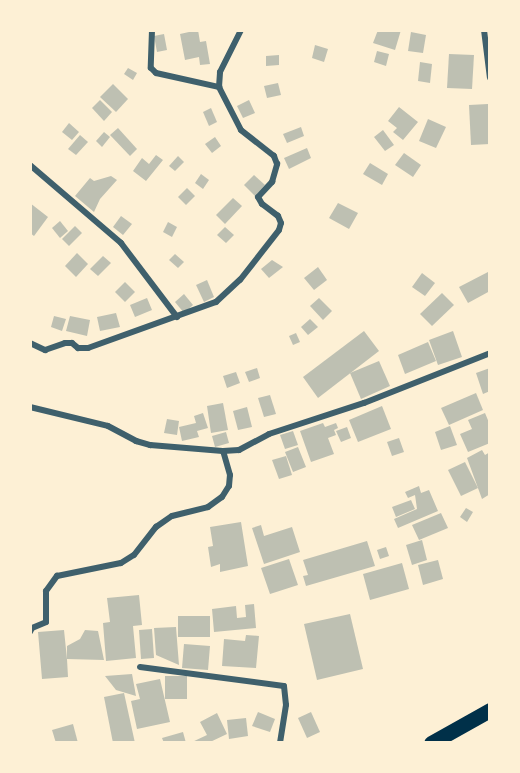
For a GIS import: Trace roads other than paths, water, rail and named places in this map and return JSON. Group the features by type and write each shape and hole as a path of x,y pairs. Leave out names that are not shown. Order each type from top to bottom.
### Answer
{"highway":[{"path":"431,743 490,710"}],"street":[{"path":"152,30 151,68 156,73 219,87"},
{"path":"30,344 45,350 65,342 72,343 78,348 88,348 216,302 240,280 279,230 281,223 278,216 262,204 258,197 272,182 277,164 274,156 241,130 219,87 220,72 241,30"},
{"path":"484,30 490,78"},
{"path":"30,165 121,243 177,317"},
{"path":"30,407 108,426 150,445 223,452 239,450 269,434 364,403 490,353"},
{"path":"30,632 32,628 46,622 46,591 57,576 121,563 134,555 156,527 172,516 208,507 222,497 229,486 230,475 223,452"},
{"path":"140,667 284,686 286,705 280,743"}]}
